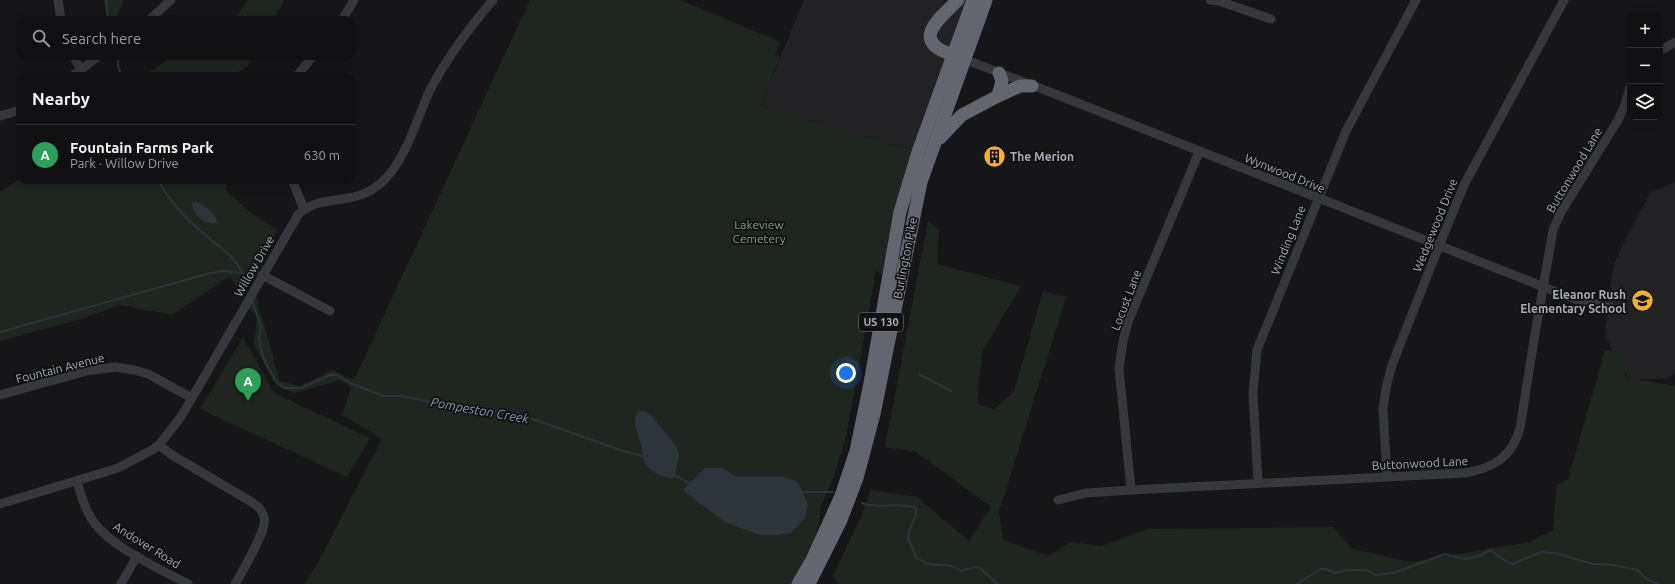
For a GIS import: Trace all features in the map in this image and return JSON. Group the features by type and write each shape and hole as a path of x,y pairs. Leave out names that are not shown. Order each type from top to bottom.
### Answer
{"highway":[{"path":"958,0 936,21 931,28 931,39 935,47 959,57"},
{"name":"Burlington Pike","path":"809,584 841,520 864,457 876,406 921,182 935,144 973,0"},
{"name":"Burlington Pike","path":"798,584 812,560 841,496 856,451 870,383 900,212 918,152 959,57 986,0"},
{"path":"998,96 1002,82 999,73"},
{"path":"935,144 962,116 998,96 1020,86 1032,86"}],"street":[{"path":"58,0 60,16"},
{"path":"153,16 171,0"},
{"path":"344,16 354,0"},
{"path":"294,184 304,209 318,202 358,196 381,183 390,174 409,139 430,91 466,33 493,0"},
{"path":"1210,0 1219,1 1271,18"},
{"name":"Winding Lane","path":"1258,482 1253,394 1257,350 1346,131 1416,0"},
{"name":"Wedgewood Drive","path":"1387,477 1383,410 1386,388 1392,365 1438,246 1475,162 1564,0"},
{"path":"1663,49 1675,42"},
{"name":"Wynwood Drive","path":"959,57 1577,300 1610,307"},
{"path":"75,60 81,69"},
{"path":"77,72 94,60"},
{"path":"300,72 310,60"},
{"name":"Buttonwood Lane","path":"1058,500 1086,493 1131,490 1258,482 1465,473 1481,470 1494,465 1509,452 1517,441 1553,230 1560,214 1618,120 1627,98"},
{"path":"0,116 16,111"},
{"name":"Locust Lane","path":"1131,490 1119,368 1123,341 1128,322 1199,152"},
{"name":"Willow Drive","path":"0,504 118,468 159,445 180,418 262,275 298,215 304,209"},
{"path":"262,275 330,311"},
{"name":"Fountain Avenue","path":"0,395 87,371 115,367 135,370 148,374 192,398"},
{"path":"159,445 172,455 250,501 262,512 264,517 264,528 234,584"},
{"name":"Andover Road","path":"77,481 83,502 92,520 108,537 137,556 188,584"},
{"path":"121,584 137,556"}],"shaded area":[{"path":"804,0 973,0 918,152 760,106"},
{"name":"Eleanor Rush Elementary School","path":"1675,182 1675,373 1666,379 1630,379 1615,357 1605,335 1613,267 1626,238 1651,192"},
{"path":"192,202 196,202 208,209 216,219 217,223 204,221 200,218 194,211"},
{"path":"640,411 645,411 650,414 677,447 679,455 675,476 668,478 664,477 651,470 645,464 635,421 637,414"},
{"path":"705,468 722,468 737,477 784,477 798,482 808,504 805,518 791,533 777,535 759,535 723,521 683,490"}],"green space":[{"path":"104,0 123,0 117,16 106,16"},
{"path":"248,0 284,0 275,16 237,16"},
{"name":"Lakeview Cemetery","path":"530,0 680,0 781,42 775,55 780,57 760,106 918,152 888,277 876,271 846,437 832,482 820,508 820,516 812,560 798,584 305,584 323,553 382,439 342,415 351,388 340,380 295,393 276,386 254,345 257,315 246,307 255,293 280,381 299,386 333,370 354,380"},
{"path":"168,60 251,60 247,67 238,72 149,72"},
{"path":"16,182 16,184 227,184 225,190 255,216 278,230 242,295 230,276 172,315 120,305 81,319 0,341 0,192"},
{"path":"928,221 939,230 937,264 1021,286 982,352 977,404 994,409 1014,392 1043,291 1066,297 999,512 1003,540 1049,556 1070,542 1101,546 1148,529 1333,527 1352,549 1411,562 1529,542 1553,530 1557,485 1568,479 1605,350 1619,352 1626,377 1675,386 1675,584 839,584 833,576 862,514 871,490 917,497 969,541 991,507 916,452 885,447"},
{"path":"243,337 274,393 370,438 347,477 200,409"}],"waterway":[{"name":"Pompeston Creek","path":"106,0 108,16"},
{"name":"Pompeston Creek","path":"118,60 118,67 120,72"},
{"name":"Pompeston Creek","path":"160,184 167,195 184,216 230,256 235,261 242,273"},
{"path":"0,332 207,274 223,271 242,273"},
{"name":"Pompeston Creek","path":"252,300 261,327 259,339 266,364 276,381 284,388 301,388 330,375 337,375 350,383 383,396 401,396 463,409 519,414 620,450 645,457"},
{"path":"919,374 951,391"},
{"name":"Pompeston Creek","path":"674,475 691,484"},
{"name":"Pompeston Creek","path":"800,493 833,492"},
{"name":"Pompeston Creek","path":"862,503 875,506 903,505 916,508 916,516 911,526 908,538 916,557 928,564 952,566 961,571 975,567 980,568 997,584"},
{"name":"Pompeston Creek","path":"1297,584 1321,569 1326,569 1335,573 1347,570 1365,570 1376,575 1394,573 1445,554 1464,559 1479,556 1490,550 1507,562 1513,564 1541,552 1556,553 1592,564 1613,565 1637,570 1648,580 1659,584"}],"place":[{"name":"The Merion","path":"994,156"},
{"name":"Eleanor Rush Elementary School","path":"1642,301"},
{"name":"Fountain Farms Park","path":"248,401"}]}
